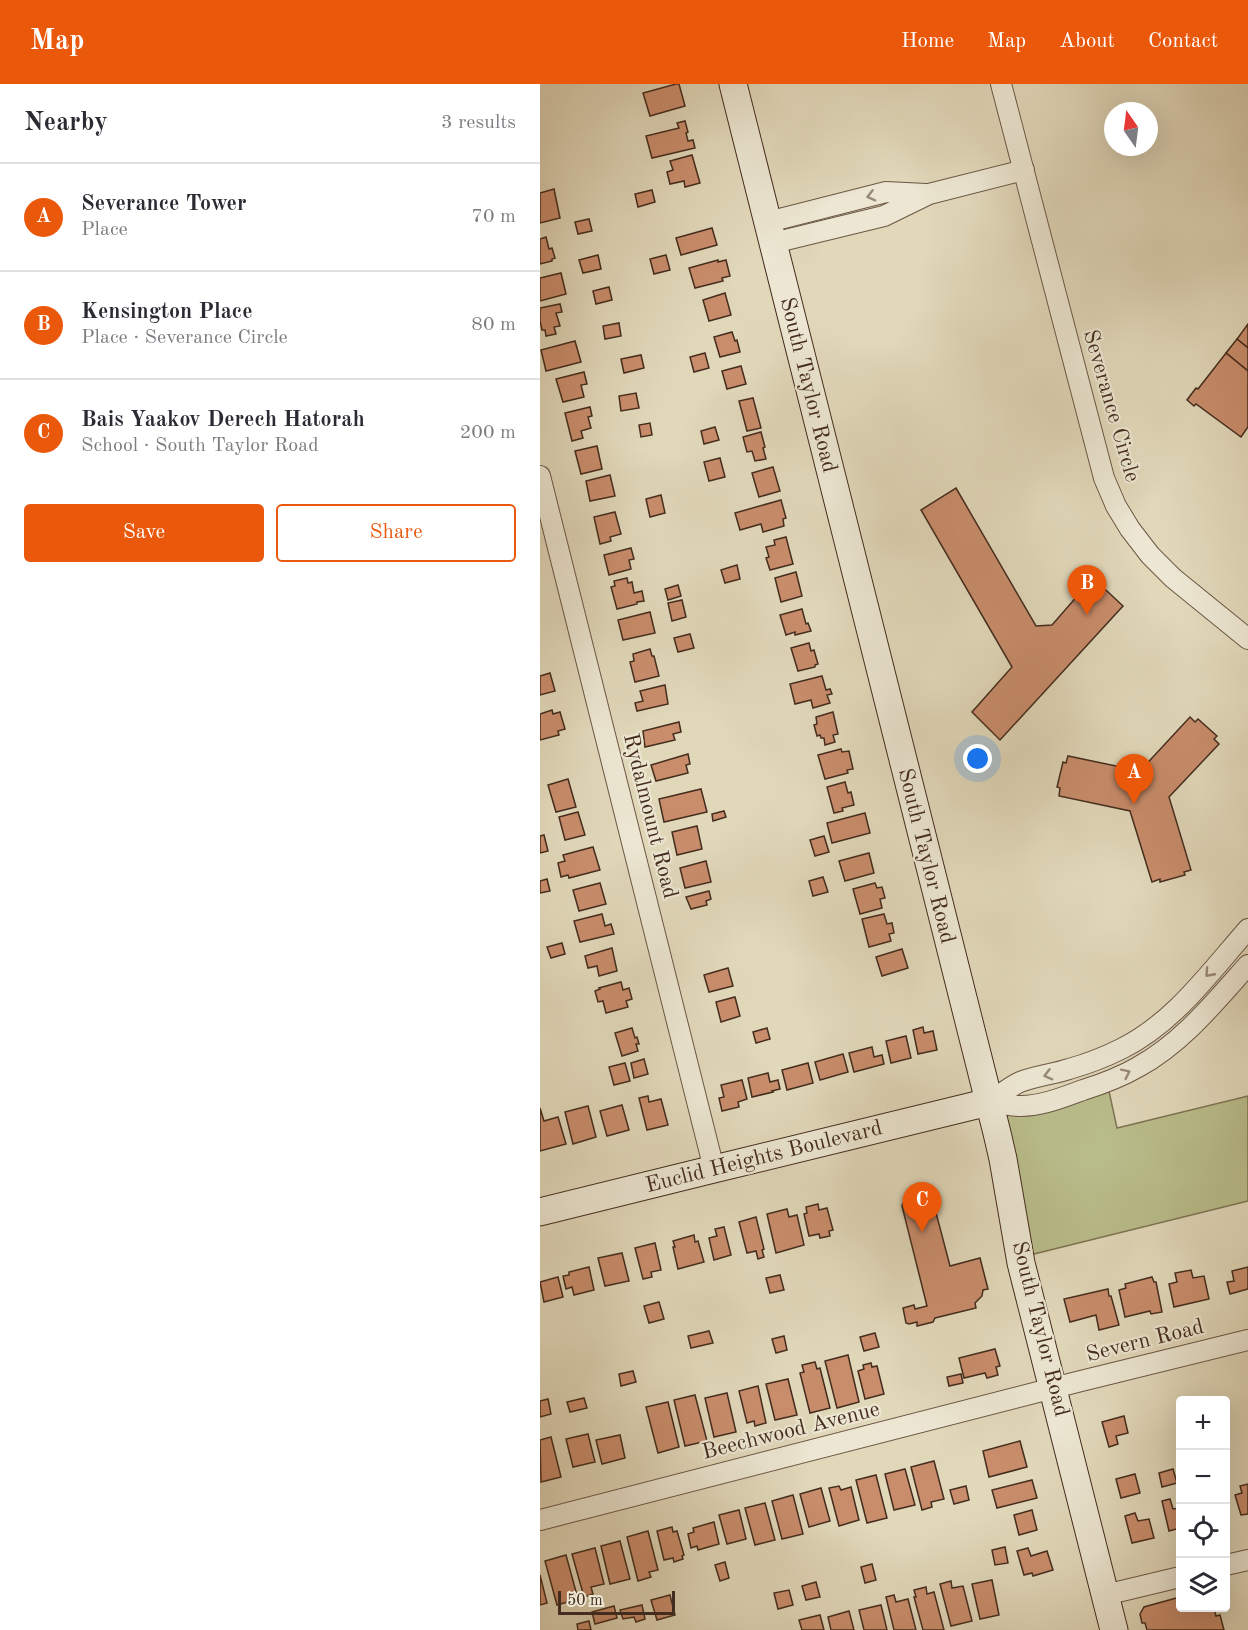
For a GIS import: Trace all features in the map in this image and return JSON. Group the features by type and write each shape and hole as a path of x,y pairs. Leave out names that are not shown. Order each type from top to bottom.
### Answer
{"main road":[{"name":"South Taylor Road","path":"733,84 1003,1159 1021,1263 1105,1595 1108,1629"},
{"name":"Euclid Heights Boulevard","path":"540,1212 989,1102"}],"street":[{"name":"Severance Circle","path":"1001,84 1097,456 1116,506 1150,555 1173,578 1248,639"},
{"path":"770,233 884,216 929,194 1024,170"},
{"name":"Rydalmount Road","path":"540,476 714,1169"},
{"path":"989,1102 1018,1083 1097,1060 1148,1033 1186,999 1248,930"},
{"path":"989,1102 1032,1105 1107,1082 1138,1067 1167,1048 1190,1028 1248,965"},
{"name":"Severn Road","path":"1054,1389 1248,1340"},
{"name":"Beechwood Avenue","path":"540,1520 1054,1389"},
{"path":"1230,1564 1248,1560"},
{"path":"1105,1595 1176,1577"}],"green space":[{"path":"1107,1082 1117,1128 1248,1096 1248,1201 1034,1254 1021,1263 989,1102 1021,1106"}],"building":[{"path":"679,84 685,106 650,116 643,93"},
{"path":"685,121 688,141 693,140 695,148 652,158 646,136 679,128 677,123"},
{"path":"692,155 700,183 685,187 684,181 670,184 667,172 673,170 670,161"},
{"path":"554,189 560,218 540,223 540,193"},
{"path":"652,190 655,202 638,207 635,194"},
{"path":"589,219 592,231 578,234 575,222"},
{"path":"712,228 717,245 681,255 676,238"},
{"path":"546,237 549,249 552,248 555,258 540,264 540,239"},
{"path":"598,255 601,269 583,273 579,260"},
{"path":"666,255 670,270 654,274 650,259"},
{"path":"718,260 718,262 726,260 730,276 722,278 723,281 695,288 689,268"},
{"path":"561,273 566,294 540,301 540,278"},
{"path":"609,287 612,300 596,304 593,291"},
{"path":"725,293 731,315 709,321 703,300"},
{"path":"560,304 562,312 556,313 560,326 554,327 556,334 546,336 540,321 540,308"},
{"path":"619,323 621,336 605,339 603,326"},
{"path":"1248,324 1248,348 1237,339"},
{"path":"732,332 740,352 720,357 714,337"},
{"path":"1237,339 1248,348 1248,371 1226,353"},
{"path":"575,341 581,362 546,371 541,350"},
{"path":"705,353 709,368 694,372 690,357"},
{"path":"1226,353 1248,371 1248,427 1241,437 1187,400"},
{"path":"641,355 644,368 624,373 621,359"},
{"path":"741,366 746,384 727,389 722,371"},
{"path":"584,372 587,384 581,385 584,397 563,402 556,379"},
{"path":"636,393 639,408 621,411 619,396"},
{"path":"753,398 761,428 747,431 739,401"},
{"path":"590,407 592,416 588,417 591,428 581,431 583,438 572,441 565,413"},
{"path":"650,423 652,435 641,437 639,425"},
{"path":"715,427 719,440 704,444 701,431"},
{"path":"761,432 766,459 755,461 752,451 747,452 743,437"},
{"path":"597,446 602,469 581,474 575,451"},
{"path":"720,458 725,477 709,481 704,462"},
{"path":"773,467 780,491 759,497 752,473"},
{"path":"610,475 615,496 590,501 586,481"},
{"path":"956,488 1036,626 1052,625 1093,578 1123,606 1000,740 972,712 1012,667 921,510"},
{"path":"661,495 665,513 650,517 646,499"},
{"path":"781,500 786,518 783,519 784,526 763,532 761,524 740,530 735,513"},
{"path":"615,512 621,534 610,537 611,541 600,544 594,517"},
{"path":"786,537 793,564 770,570 766,558 769,557 766,547 775,545 774,540"},
{"path":"631,548 634,559 629,560 631,569 609,575 604,555"},
{"path":"737,565 740,579 725,583 721,570"},
{"path":"796,572 802,596 781,602 775,578"},
{"path":"627,578 628,583 632,582 634,593 642,591 644,601 617,609 611,587 615,586 614,581"},
{"path":"678,585 681,596 668,600 665,589"},
{"path":"682,600 686,617 672,621 668,603"},
{"path":"802,609 806,624 808,623 811,631 786,635 780,615"},
{"path":"650,612 655,633 623,640 618,620"},
{"path":"690,634 694,648 678,652 674,638"},
{"path":"809,643 811,651 814,650 818,664 815,667 798,671 791,648"},
{"path":"650,649 659,676 635,682 630,662 634,661 633,654"},
{"path":"550,673 555,691 540,695 540,676"},
{"path":"822,676 826,690 830,689 832,694 827,695 830,703 813,708 811,700 795,704 790,684"},
{"path":"665,685 668,704 637,711 635,703 643,701 640,691"},
{"path":"552,710 553,714 560,712 565,729 558,731 559,735 540,740 540,714"},
{"path":"833,712 838,734 833,735 835,742 825,745 824,738 817,736 814,725 817,724 816,717"},
{"path":"1190,717 1195,722 1198,719 1217,736 1214,739 1219,744 1169,797 1191,870 1184,872 1185,875 1152,882 1130,811 1059,796 1060,788 1057,787 1063,762 1066,763 1068,756 1140,771"},
{"path":"679,722 681,732 673,734 675,740 645,747 643,731"},
{"path":"841,749 842,752 849,751 853,769 847,770 848,773 825,779 818,755"},
{"path":"688,754 690,764 686,765 688,773 656,781 651,765"},
{"path":"568,779 576,807 556,812 548,785"},
{"path":"845,782 848,793 851,792 854,805 834,813 827,787"},
{"path":"701,789 707,812 664,822 659,799"},
{"path":"724,811 726,817 713,821 712,814"},
{"path":"578,812 585,835 565,840 559,817"},
{"path":"865,813 870,833 832,843 827,823"},
{"path":"697,826 702,849 677,855 672,832"},
{"path":"544,835 548,851 540,853 540,836"},
{"path":"824,836 829,852 815,856 810,840"},
{"path":"593,847 600,870 569,878 568,875 561,877 558,863 565,861 563,855"},
{"path":"869,853 874,873 845,881 839,861"},
{"path":"706,861 711,882 685,888 680,868"},
{"path":"823,877 828,892 813,896 809,881"},
{"path":"547,879 550,891 540,893 540,881"},
{"path":"600,883 606,904 579,911 573,890"},
{"path":"875,883 877,888 882,887 885,898 880,899 882,908 860,914 853,889"},
{"path":"709,891 711,899 706,901 707,905 691,909 686,897"},
{"path":"602,914 605,926 611,924 614,934 580,942 574,921"},
{"path":"884,914 887,924 892,923 894,933 889,934 891,941 869,947 862,919"},
{"path":"562,943 565,954 551,958 547,947"},
{"path":"612,948 617,971 599,976 597,966 588,968 585,956"},
{"path":"902,949 908,968 882,976 876,957"},
{"path":"728,968 733,986 709,992 704,975"},
{"path":"621,982 623,990 629,988 632,999 626,1001 628,1007 606,1013 603,1001 598,1002 595,991"},
{"path":"735,997 740,1016 721,1022 716,1002"},
{"path":"923,1027 924,1033 933,1031 937,1050 918,1054 913,1030"},
{"path":"632,1028 639,1044 636,1044 638,1051 622,1056 615,1033"},
{"path":"767,1028 770,1039 756,1043 753,1032"},
{"path":"906,1036 911,1058 891,1063 886,1041"},
{"path":"872,1047 874,1057 882,1055 884,1064 854,1072 849,1053"},
{"path":"843,1054 848,1072 820,1080 815,1062"},
{"path":"644,1059 648,1074 634,1078 631,1063"},
{"path":"625,1063 630,1081 614,1085 609,1067"},
{"path":"808,1063 813,1083 787,1090 782,1070"},
{"path":"768,1073 770,1082 778,1080 780,1089 752,1097 748,1078"},
{"path":"742,1080 747,1099 738,1102 739,1107 722,1111 719,1098 724,1097 721,1085"},
{"path":"648,1096 649,1102 661,1099 668,1125 647,1130 639,1098"},
{"path":"622,1105 629,1130 607,1136 600,1111"},
{"path":"588,1106 596,1137 573,1144 565,1112"},
{"path":"540,1108 544,1121 558,1117 566,1144 540,1151"},
{"path":"908,1201 910,1211 932,1206 935,1209 950,1266 980,1258 988,1289 983,1290 982,1296 975,1303 976,1308 935,1318 933,1322 917,1326 917,1322 906,1323 903,1308 914,1305 915,1309 927,1306 902,1206"},
{"path":"818,1204 819,1210 827,1208 833,1230 829,1231 830,1236 820,1238 819,1234 809,1236 804,1214 807,1213 806,1207"},
{"path":"787,1209 789,1217 797,1215 804,1245 776,1253 767,1214"},
{"path":"756,1217 764,1249 762,1250 764,1257 758,1259 756,1251 747,1253 739,1222"},
{"path":"724,1227 731,1255 714,1260 709,1238 717,1236 715,1229"},
{"path":"694,1235 704,1262 678,1269 673,1241"},
{"path":"655,1243 661,1270 651,1272 652,1277 643,1279 635,1248"},
{"path":"622,1253 629,1281 605,1286 598,1258"},
{"path":"589,1267 594,1290 574,1295 572,1287 566,1289 563,1276 569,1275 569,1272"},
{"path":"1248,1267 1248,1289 1230,1294 1227,1282 1234,1281 1232,1271"},
{"path":"1191,1270 1193,1278 1204,1276 1209,1299 1174,1307 1169,1284 1177,1282 1175,1273"},
{"path":"780,1275 784,1290 770,1293 766,1278"},
{"path":"558,1277 563,1297 544,1302 540,1282"},
{"path":"1152,1277 1156,1282 1162,1312 1151,1314 1150,1311 1125,1317 1119,1290 1126,1288 1125,1284"},
{"path":"1108,1289 1119,1325 1099,1330 1096,1315 1070,1322 1064,1299"},
{"path":"659,1302 664,1319 649,1323 644,1306"},
{"path":"709,1331 713,1343 691,1348 688,1336"},
{"path":"875,1333 879,1347 864,1351 860,1337"},
{"path":"784,1336 787,1350 776,1353 772,1339"},
{"path":"995,1349 1000,1366 996,1367 998,1375 987,1378 985,1373 964,1378 959,1358"},
{"path":"848,1355 859,1402 837,1408 825,1361"},
{"path":"815,1362 817,1369 820,1368 830,1408 810,1413 800,1373 804,1372 802,1365"},
{"path":"871,1363 872,1367 877,1366 884,1394 865,1399 858,1371 864,1369 863,1365"},
{"path":"633,1371 636,1382 621,1386 619,1374"},
{"path":"961,1374 963,1383 949,1386 947,1377"},
{"path":"788,1379 797,1415 775,1420 766,1384"},
{"path":"758,1386 766,1423 755,1426 754,1421 747,1423 739,1391"},
{"path":"727,1393 736,1432 714,1437 705,1398"},
{"path":"695,1395 707,1441 685,1446 674,1400"},
{"path":"584,1398 587,1408 570,1412 567,1402"},
{"path":"548,1399 551,1414 540,1417 540,1401"},
{"path":"668,1402 679,1447 658,1453 646,1407"},
{"path":"1124,1416 1128,1433 1116,1436 1118,1444 1109,1447 1102,1422"},
{"path":"588,1434 595,1462 573,1467 566,1439"},
{"path":"620,1435 625,1458 602,1464 596,1440"},
{"path":"551,1437 561,1477 541,1482 540,1440"},
{"path":"1020,1441 1027,1467 989,1477 983,1451"},
{"path":"934,1461 944,1499 931,1502 932,1507 922,1510 911,1467"},
{"path":"905,1469 915,1505 894,1510 885,1474"},
{"path":"1173,1469 1176,1483 1162,1487 1159,1473"},
{"path":"1135,1474 1140,1493 1121,1498 1116,1479"},
{"path":"876,1475 887,1518 867,1523 856,1480"},
{"path":"1032,1480 1037,1498 997,1508 992,1490"},
{"path":"1248,1484 1248,1514 1241,1515 1235,1495 1242,1493 1240,1486"},
{"path":"839,1486 841,1490 851,1487 859,1520 839,1526 829,1488"},
{"path":"966,1486 969,1500 954,1504 950,1490"},
{"path":"821,1488 830,1521 809,1527 800,1494"},
{"path":"793,1495 803,1534 782,1539 772,1501"},
{"path":"1170,1499 1173,1509 1176,1509 1176,1529 1169,1531 1162,1501"},
{"path":"765,1503 775,1540 755,1545 745,1508"},
{"path":"739,1510 746,1539 727,1544 719,1515"},
{"path":"1032,1510 1037,1530 1019,1535 1014,1515"},
{"path":"1135,1513 1138,1521 1149,1519 1154,1538 1132,1543 1125,1516"},
{"path":"714,1522 719,1544 698,1550 697,1546 691,1548 688,1534 694,1532 693,1528"},
{"path":"672,1527 673,1532 677,1531 684,1555 683,1559 674,1562 673,1558 664,1560 657,1531"},
{"path":"648,1531 658,1570 649,1572 651,1577 638,1581 627,1537"},
{"path":"620,1541 630,1579 610,1584 601,1546"},
{"path":"1005,1547 1008,1563 995,1565 992,1550"},
{"path":"595,1548 604,1584 591,1587 593,1594 584,1597 572,1554"},
{"path":"1028,1548 1031,1556 1047,1551 1053,1570 1033,1576 1032,1573 1024,1575 1017,1551"},
{"path":"566,1555 578,1599 557,1605 545,1561"},
{"path":"725,1562 729,1578 720,1581 715,1565"},
{"path":"872,1564 876,1580 865,1583 861,1567"},
{"path":"540,1575 547,1603 540,1605"},
{"path":"992,1580 999,1615 980,1619 972,1584"},
{"path":"951,1581 952,1588 963,1586 972,1621 951,1626 940,1584"},
{"path":"816,1582 820,1597 806,1600 802,1586"},
{"path":"926,1587 927,1594 934,1592 944,1630 923,1630 914,1590"},
{"path":"789,1590 793,1605 778,1609 774,1593"},
{"path":"670,1595 675,1615 657,1620 651,1600"},
{"path":"894,1595 896,1602 908,1599 916,1630 894,1630 886,1597"},
{"path":"1176,1598 1176,1612 1215,1612 1216,1616 1220,1615 1224,1630 1147,1630 1140,1614 1144,1607"},
{"path":"642,1605 645,1619 636,1622 634,1617 623,1619 620,1610"},
{"path":"881,1605 887,1630 864,1630 859,1610"},
{"path":"614,1606 617,1618 595,1624 592,1612"},
{"path":"849,1611 854,1630 831,1630 828,1617"},
{"path":"820,1615 824,1630 802,1630 799,1620"},
{"path":"589,1621 591,1630 578,1630 577,1624"}],"place":[{"name":"Kensington Place","path":"1087,615"},
{"name":"Severance Tower","path":"1134,804"},
{"name":"Bais Yaakov Derech Hatorah","path":"922,1232"}]}
